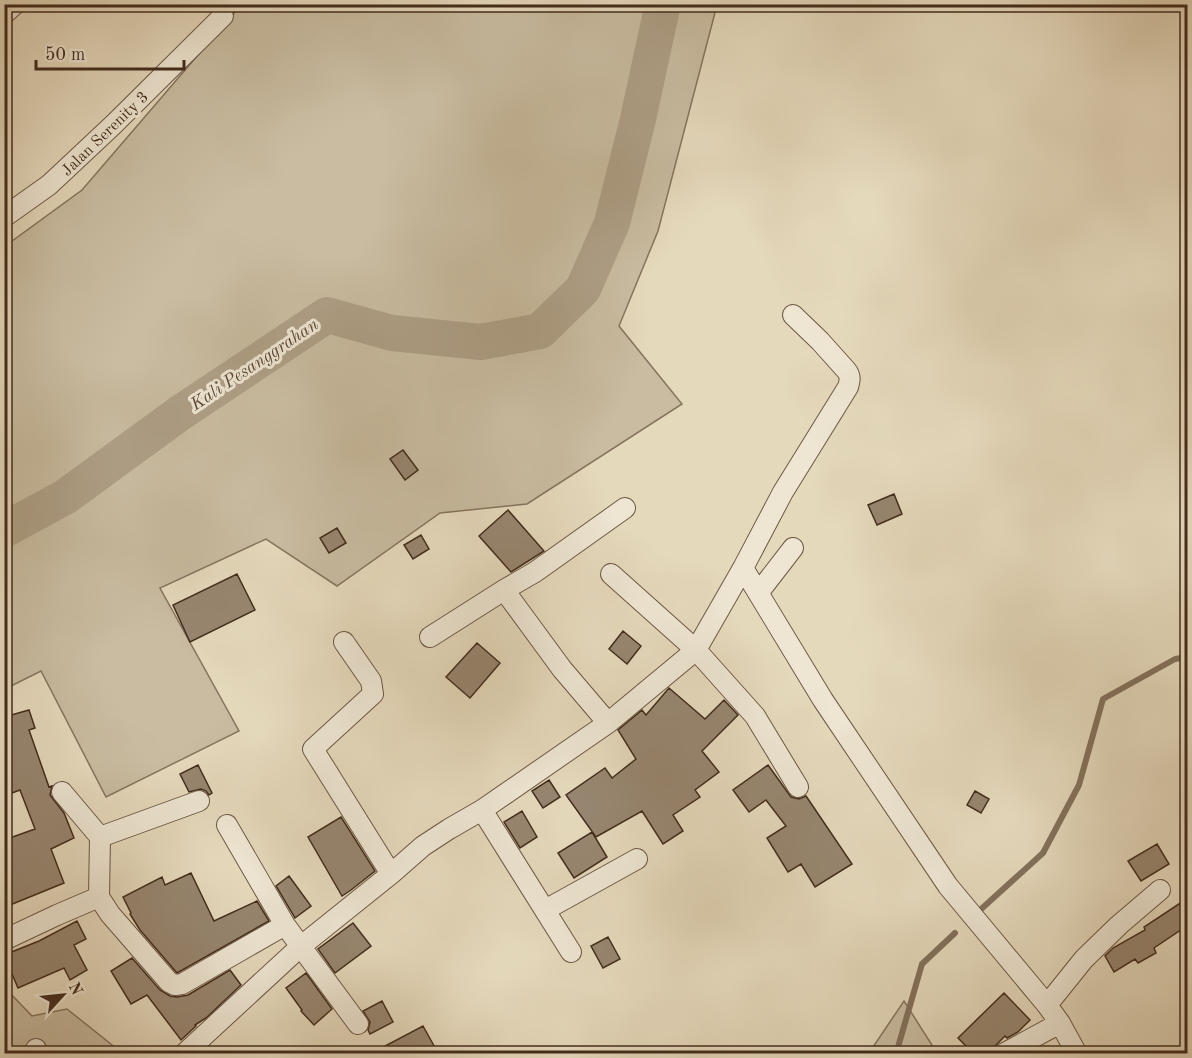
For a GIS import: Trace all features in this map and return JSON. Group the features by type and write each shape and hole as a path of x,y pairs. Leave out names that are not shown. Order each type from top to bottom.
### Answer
{"street":[{"path":"4,14 15,4"},
{"name":"Jalan Serenity 3","path":"4,217 49,185 223,16"},
{"path":"184,1053 300,947 423,846 482,810 608,723 696,650 783,492 848,387 850,380 846,370 793,315"},
{"path":"430,637 535,572 625,508"},
{"path":"759,592 793,548"},
{"path":"743,568 823,700 948,886 1047,1005 1077,1053"},
{"path":"611,574 696,650 755,716 798,787"},
{"path":"504,590 562,669 608,723"},
{"path":"344,642 371,681 373,694 313,749 391,874"},
{"path":"62,792 100,837 99,897 110,914 175,985 182,984 285,925"},
{"path":"100,837 199,801"},
{"path":"482,810 571,952"},
{"path":"227,825 285,925 358,1024"},
{"path":"545,910 637,859"},
{"path":"1047,1005 1084,959 1160,890"},
{"path":"4,940 99,897"},
{"path":"1003,1053 1060,1023"}],"shaded area":[{"path":"241,5 717,5 658,231 619,326 682,404 527,504 440,513 337,586 266,539 160,588 239,731 106,797 41,671 5,689 4,247 82,190"},
{"path":"4,986 32,1016 67,1009 122,1053 5,1053"},
{"path":"904,1001 937,1053 869,1053"}],"building":[{"path":"403,450 418,470 405,480 390,459"},
{"path":"894,494 902,514 877,525 868,505"},
{"path":"508,510 544,551 511,572 479,536"},
{"path":"337,528 346,543 329,553 320,538"},
{"path":"421,535 429,549 413,559 404,545"},
{"path":"237,574 255,610 190,642 173,605"},
{"path":"623,631 641,646 627,664 609,649"},
{"path":"477,643 500,663 470,698 446,677"},
{"path":"669,688 705,719 724,700 738,715 702,751 719,772 695,790 700,797 673,815 683,831 663,844 642,811 596,837 566,795 605,768 612,778 636,759 618,730 642,710 646,715"},
{"path":"29,710 35,728 29,730 49,787 52,786 50,795 64,813 74,838 51,849 64,883 10,905 4,891 4,840 35,829 20,790 4,796 4,717"},
{"path":"198,765 212,793 209,795 201,789 189,792 180,774"},
{"path":"768,765 791,797 799,799 806,796 852,864 815,887 801,864 788,872 767,838 786,826 766,800 749,812 733,790"},
{"path":"549,780 560,797 543,808 532,791"},
{"path":"975,791 989,799 981,813 967,805"},
{"path":"522,811 537,837 520,848 504,822"},
{"path":"341,817 375,871 342,896 308,837"},
{"path":"592,832 607,857 574,878 558,853"},
{"path":"1157,844 1169,864 1141,881 1128,861"},
{"path":"191,873 214,921 257,901 269,921 177,973 140,930 123,897 162,877 165,885"},
{"path":"289,876 311,906 295,918 276,886"},
{"path":"1188,898 1188,925 1154,948 1156,953 1138,963 1135,959 1114,972 1105,956 1113,948 1145,930 1144,927"},
{"path":"77,921 86,939 74,945 87,970 70,980 64,968 18,988 4,955 39,941"},
{"path":"353,923 371,946 335,973 318,949"},
{"path":"608,937 620,959 603,968 591,946"},
{"path":"132,958 160,990 170,996 188,995 230,970 241,985 181,1040 147,995 131,1004 111,971"},
{"path":"306,973 332,1009 314,1025 301,1011 286,988"},
{"path":"1004,993 1030,1020 1018,1032 1007,1038 1005,1036 988,1053 973,1053 958,1038"},
{"path":"382,1001 393,1022 370,1034 368,1030 370,1022 363,1011"},
{"path":"423,1026 438,1053 372,1053"}],"waterway":[{"name":"Kali Pesanggrahan","path":"4,530 65,497 180,413 327,315 392,333 481,342 540,331 583,289 612,223 664,4"},
{"path":"979,911 1043,853 1079,785 1103,699 1175,659 1188,657"},
{"path":"896,1054 922,964 955,933"}]}
